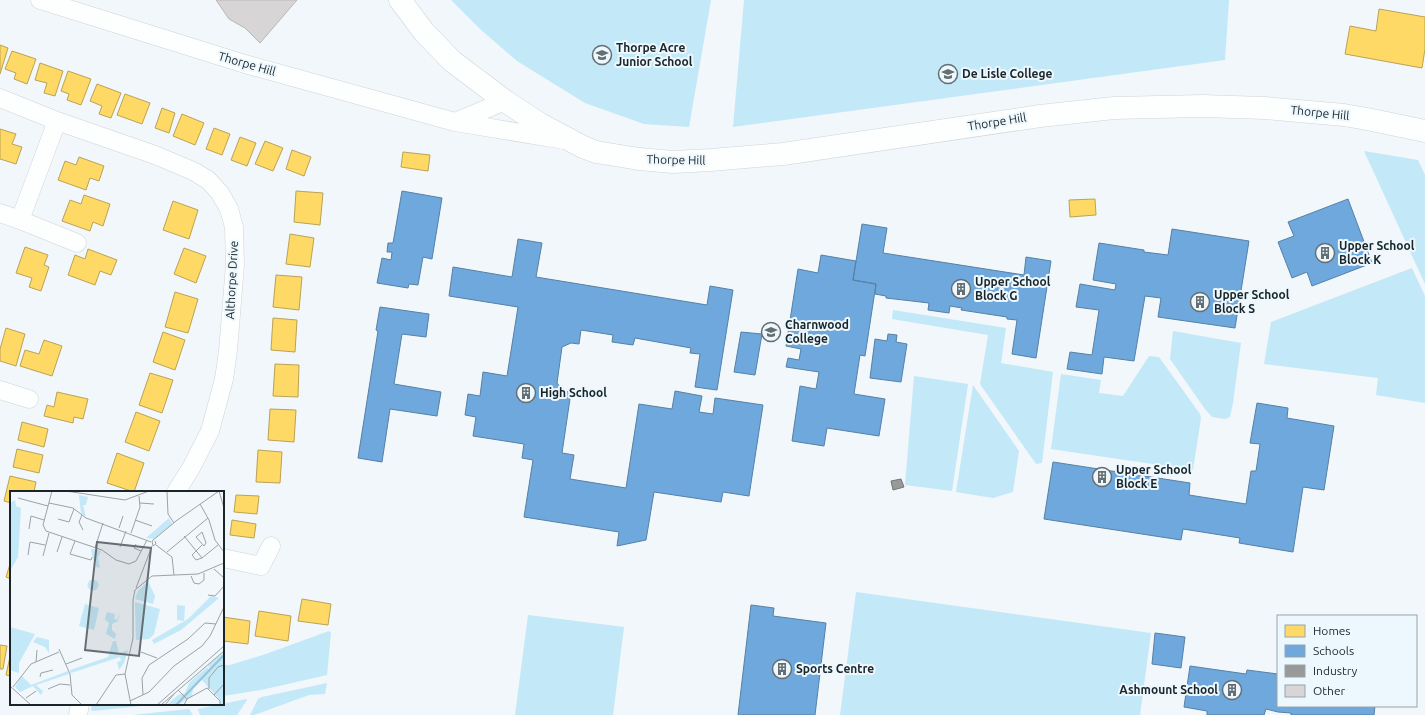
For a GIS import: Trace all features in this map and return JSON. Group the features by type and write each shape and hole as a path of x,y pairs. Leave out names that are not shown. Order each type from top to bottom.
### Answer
{"street":[{"name":"Thorpe Hill","path":"40,0 245,64 455,122 572,142"},
{"name":"Thorpe Hill","path":"400,0 424,32 452,61 504,101 572,142 596,152 639,159 673,162 783,154 1072,112 1114,108 1202,106 1265,108 1344,115 1425,131"},
{"name":"Althorpe Drive","path":"0,98 57,121 155,154 193,171 208,180 220,193 229,209 234,227 235,265 228,351 224,379 210,431 192,468 177,491"},
{"path":"455,122 504,101"},
{"path":"20,220 57,121"},
{"path":"0,213 77,243"},
{"path":"0,390 29,399"},
{"path":"224,558 261,566 271,546"},
{"path":"78,715 80,705"}],"shaded area":[{"name":"Thorpe Acre Junior School","path":"451,0 711,0 689,127 644,124 585,103 517,61 480,29"},
{"name":"De Lisle College","path":"744,0 1229,0 1225,60 733,127"},
{"path":"1364,151 1418,160 1425,175 1425,284"},
{"path":"1412,268 1425,296 1425,403 1376,395 1378,378 1264,364 1271,322"},
{"path":"893,310 1006,328 1001,363 1053,372 1042,463 1036,464 980,384 988,335 892,319"},
{"path":"1173,331 1241,343 1230,417 1225,419 1212,417 1170,359"},
{"path":"1149,356 1159,357 1200,414 1201,418 1193,470 1051,449 1061,374 1101,380 1099,393 1123,396"},
{"path":"914,376 968,384 952,491 905,485"},
{"path":"973,385 1019,451 1013,492 993,498 956,492"},
{"path":"856,592 1151,633 1140,715 840,715"},
{"path":"528,615 624,627 613,715 515,715"},
{"path":"329,631 331,633 327,675 261,690 224,696 224,665 230,665 266,654"},
{"path":"327,683 325,694 309,695 254,715 250,715 258,699 262,697"},
{"path":"247,700 237,715 200,715 198,709 224,705 224,704"},
{"path":"92,705 150,705 93,711 91,710"},
{"path":"189,709 193,715 132,715"}],"building: Homes":[{"path":"1379,9 1425,17 1425,49 1422,68 1345,54 1350,26 1376,31"},
{"path":"0,45 8,48 0,74"},
{"path":"12,51 36,59 27,84 14,79 16,73 5,69"},
{"path":"40,63 63,71 55,96 44,93 47,83 35,80"},
{"path":"68,71 91,79 81,105 67,100 69,94 61,91"},
{"path":"97,84 121,93 111,118 99,114 102,106 90,101"},
{"path":"125,94 150,103 142,124 117,115"},
{"path":"162,108 175,113 169,133 155,128"},
{"path":"182,114 204,123 195,145 173,136"},
{"path":"214,128 230,134 222,155 206,149"},
{"path":"0,129 16,134 12,144 22,147 16,164 0,159"},
{"path":"240,137 256,143 247,166 231,160"},
{"path":"265,141 283,148 273,171 255,164"},
{"path":"292,150 311,157 304,176 286,169"},
{"path":"403,152 430,155 428,171 401,167"},
{"path":"79,157 104,166 99,181 90,178 86,190 58,180 65,161 76,165"},
{"path":"296,191 323,193 320,225 294,222"},
{"path":"84,195 110,204 103,226 93,222 90,231 62,221 70,200 81,204"},
{"path":"1095,199 1096,215 1070,217 1069,200"},
{"path":"173,201 198,210 189,239 163,230"},
{"path":"290,234 314,238 310,267 286,264"},
{"path":"25,247 48,255 44,265 49,267 41,291 29,287 32,278 16,273"},
{"path":"184,248 206,256 196,283 174,274"},
{"path":"88,249 117,260 111,275 100,271 95,285 68,275 75,255 85,259"},
{"path":"276,275 302,277 299,310 273,307"},
{"path":"175,292 198,299 188,333 165,327"},
{"path":"273,318 297,320 295,352 271,350"},
{"path":"6,328 25,334 16,366 0,361 0,349"},
{"path":"163,332 185,340 175,370 153,362"},
{"path":"44,340 62,346 52,376 20,366 25,350 39,354"},
{"path":"275,364 299,365 298,397 273,396"},
{"path":"150,373 173,380 162,413 139,405"},
{"path":"57,392 88,399 83,419 74,417 73,423 44,416 47,405 54,407"},
{"path":"270,409 296,410 294,442 268,440"},
{"path":"136,412 160,421 149,451 125,442"},
{"path":"22,422 48,429 44,447 18,440"},
{"path":"17,449 43,455 39,473 13,467"},
{"path":"258,450 282,452 280,483 256,482"},
{"path":"117,453 144,463 134,491 107,483"},
{"path":"10,476 36,482 34,491 10,491 10,503 4,501"},
{"path":"236,495 259,496 257,514 234,512"},
{"path":"232,520 256,524 254,538 230,535"},
{"path":"10,564 10,579 6,577"},
{"path":"302,599 331,604 328,625 298,621"},
{"path":"259,611 291,616 288,641 255,636"},
{"path":"224,617 250,621 248,644 224,641"},
{"path":"0,645 7,646 3,669 0,669"},
{"path":"10,657 10,676 6,675"}],"building: Schools":[{"path":"402,191 442,198 432,259 423,257 418,285 409,284 408,288 377,283 382,258 391,260 392,252 387,252 388,243 393,243"},
{"name":"Upper School Block K","path":"1348,199 1372,263 1312,286 1307,272 1292,278 1278,242 1294,236 1288,222"},
{"name":"Upper School Block G","path":"862,224 887,228 883,253 1024,275 1026,257 1051,261 1036,358 1012,354 1017,320 961,310 962,308 950,306 949,313 928,310 929,303 886,298 886,296 875,294 876,284 853,280"},
{"name":"Upper School Block S","path":"1172,229 1249,241 1235,328 1158,317 1161,298 1145,296 1134,361 1104,357 1102,374 1067,369 1070,352 1092,355 1099,310 1076,307 1080,284 1115,290 1116,284 1093,280 1099,243 1168,255"},
{"name":"High School","path":"518,239 542,243 536,277 707,305 710,286 733,290 717,390 695,387 700,354 690,353 691,348 635,338 633,345 612,342 613,335 581,330 579,344 571,343 562,347 557,383 563,391 571,392 562,453 574,455 570,479 626,488 639,404 672,409 675,391 702,396 699,412 713,414 715,398 763,405 749,496 723,492 721,502 654,492 646,540 617,546 619,532 524,517 533,460 522,458 524,444 473,436 476,417 465,415 468,394 480,396 483,372 507,376 518,307 449,296 453,267 512,277"},
{"path":"821,255 856,261 853,280 876,284 865,356 860,355 854,394 885,399 879,436 827,428 824,446 792,441 800,386 816,389 819,372 786,367 788,358 799,360 801,349 786,346 798,269 818,273"},
{"path":"380,307 429,314 426,337 402,334 394,384 441,392 437,416 390,409 382,462 358,458 378,331 376,330"},
{"path":"741,332 762,334 755,375 734,372"},
{"path":"888,334 897,335 896,342 907,344 901,382 870,378 875,339 887,341"},
{"name":"Upper School Block E","path":"1257,403 1288,408 1287,418 1334,426 1324,490 1303,487 1293,552 1239,543 1240,538 1183,529 1181,540 1044,519 1053,462 1190,483 1189,495 1246,504 1251,471 1256,471 1260,444 1250,443"},
{"name":"Sports Centre","path":"751,605 774,608 773,616 826,623 815,715 738,715"},
{"path":"1155,633 1185,637 1181,668 1152,664"},
{"name":"Ashmount School","path":"1190,666 1246,674 1247,670 1277,674 1277,707 1375,707 1374,715 1291,715 1291,713 1266,709 1264,715 1207,715 1207,711 1184,707"}],"building: Industry":[{"path":"901,479 904,487 893,490 891,481"}],"building: Other":[{"path":"216,0 297,0 260,43 245,28 229,19"}],"place":[{"name":"Thorpe Acre Junior School","path":"602,55"},
{"name":"De Lisle College","path":"948,74"},
{"name":"Upper School Block K","path":"1325,253"},
{"name":"Upper School Block G","path":"961,289"},
{"name":"Upper School Block S","path":"1200,302"},
{"name":"Charnwood College","path":"771,332"},
{"name":"High School","path":"526,393"},
{"name":"Upper School Block E","path":"1102,477"},
{"name":"Sports Centre","path":"782,669"},
{"name":"Ashmount School","path":"1232,690"}]}
